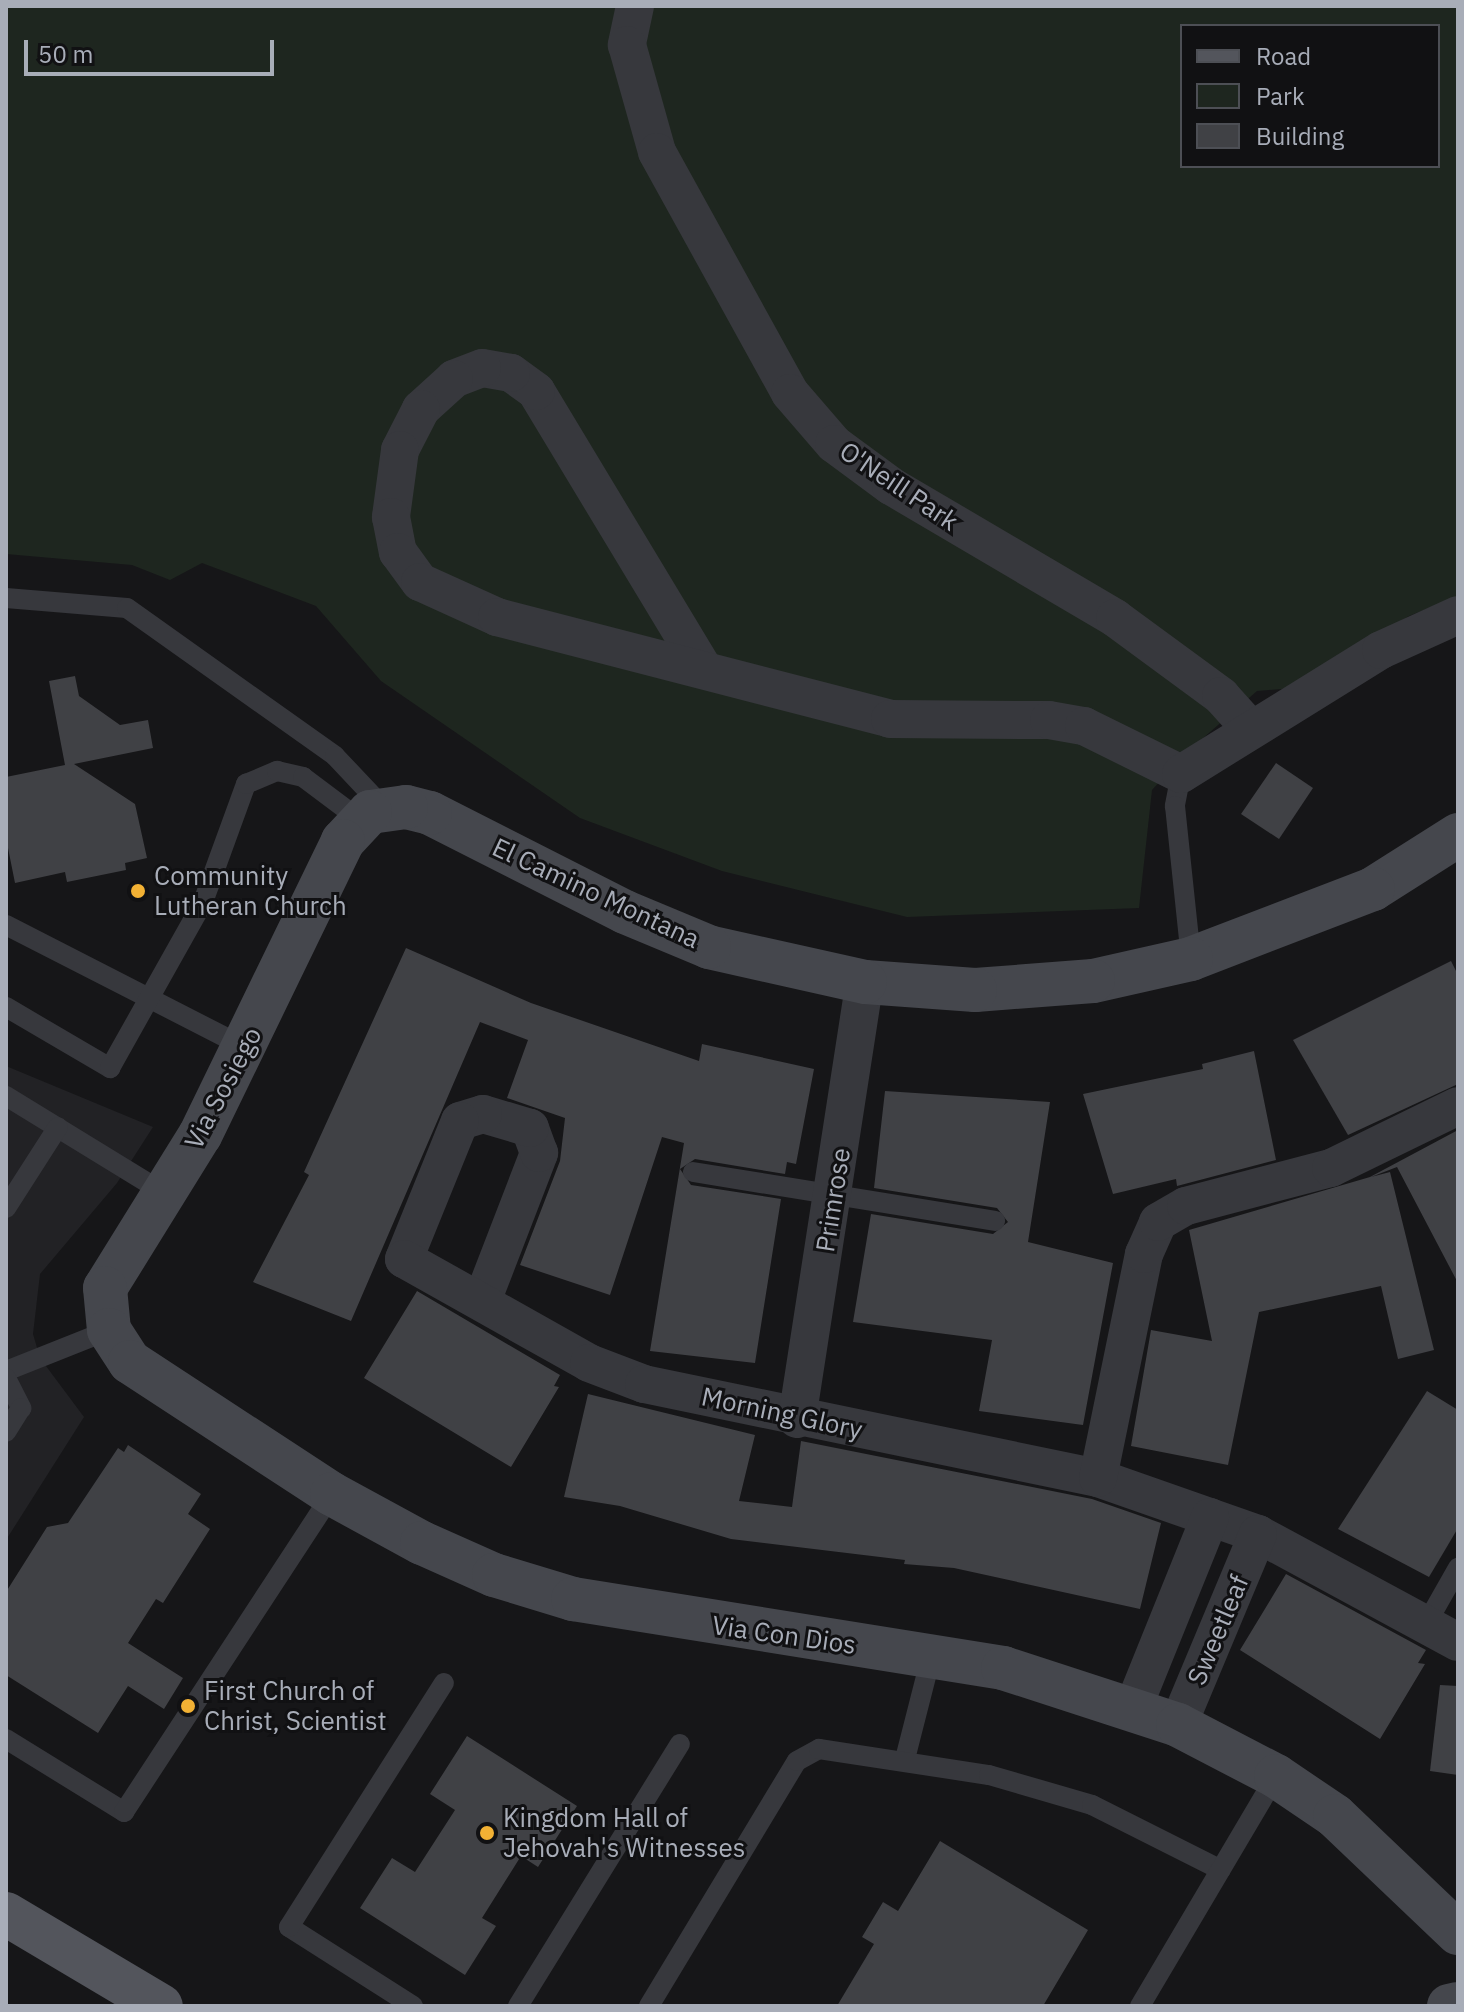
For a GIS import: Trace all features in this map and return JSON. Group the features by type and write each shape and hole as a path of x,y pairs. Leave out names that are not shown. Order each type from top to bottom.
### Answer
{"main road":[{"path":"6,1914 161,2006"}],"street":[{"name":"O'Neill Park","path":"635,6 627,45 657,152 790,393 834,444 891,486 1115,618 1221,696 1249,727"},
{"path":"703,668 536,391 511,373 482,368 454,379 421,409 400,450 391,517 398,552 420,582 497,617 681,670 703,668 890,719 1049,720 1084,726 1181,774 1249,727 1316,694 1381,650 1458,615"},
{"name":"El Camino Montana","path":"362,823 430,813 709,947 865,982 1005,988 1093,981 1191,959 1373,889 1458,835"},
{"name":"Via Sosiego","path":"109,1330 105,1288 166,1194 246,1048 362,823"},
{"name":"Primrose","path":"797,1419 834,1197 865,982"},
{"path":"1098,1478 1144,1254 1158,1222 1186,1206 1331,1168 1458,1106"},
{"name":"Morning Glory","path":"482,1301 539,1153 530,1128 483,1114 460,1121 404,1259 589,1363 644,1384 797,1419 1098,1478 1258,1534 1442,1634"},
{"name":"Via Con Dios","path":"109,1330 130,1362 160,1385 332,1494 479,1568 573,1599 1003,1668 1178,1725 1276,1776 1335,1816 1458,1933"},
{"name":"Sweetleaf","path":"1133,1708 1210,1517"},
{"name":"Sweetleaf","path":"1178,1725 1258,1534"},
{"path":"1449,2006 1458,2004"}],"lane":[{"path":"6,598 127,608 335,756 362,823"},
{"path":"6,1007 110,1068 203,902 246,784 277,771 303,777 362,823"},
{"path":"1181,774 1175,806 1191,959"},
{"path":"6,925 148,1001 246,1048"},
{"path":"6,1096 166,1194"},
{"path":"6,1208 58,1127"},
{"path":"693,1172 995,1221"},
{"path":"6,1371 109,1330"},
{"path":"6,1378 21,1408 6,1432"},
{"path":"6,1739 124,1812 332,1494"},
{"path":"1442,1634 1458,1568"},
{"path":"905,1759 931,1657"},
{"path":"413,2006 289,1927 444,1683"},
{"path":"518,2006 680,1744"},
{"path":"649,2006 797,1761 819,1749 905,1759 1092,1805 1221,1870"},
{"path":"1140,2006 1276,1776"}],"shaded area":[{"path":"6,1066 153,1127 117,1183 40,1274 33,1334 40,1358 84,1417 6,1540"}],"green space":[{"path":"6,6 1458,6 1458,596 1409,616 1293,688 1257,691 1186,753 1152,790 1139,908 907,917 722,871 580,818 381,681 316,606 202,563 170,580 132,565 6,554"}],"building":[{"path":"75,676 79,696 120,725 148,720 153,748 74,764 135,804 147,858 125,863 126,870 67,882 65,872 15,883 6,838 6,777 65,765 49,681"},
{"path":"1276,763 1313,788 1279,839 1241,814"},
{"path":"406,948 531,1003 699,1061 702,1044 814,1069 796,1164 787,1162 785,1174 695,1159 680,1169 691,1185 781,1199 755,1363 650,1351 684,1143 662,1137 610,1295 520,1265 560,1161 565,1118 507,1098 528,1040 480,1022 351,1321 253,1282 309,1175 304,1172"},
{"path":"1451,961 1458,975 1458,1084 1348,1135 1293,1040"},
{"path":"1254,1051 1276,1160 1177,1186 1176,1179 1113,1194 1083,1094 1203,1069 1202,1064"},
{"path":"885,1091 1050,1102 1028,1242 1113,1263 1083,1425 979,1411 992,1340 853,1322 871,1214 993,1234 1008,1222 997,1208 874,1188"},
{"path":"1458,1130 1458,1283 1397,1167 1371,1177 1390,1172 1434,1350 1398,1359 1381,1286 1259,1312 1228,1465 1131,1446 1151,1330 1212,1341 1189,1230 1370,1177"},
{"path":"417,1291 560,1375 554,1386 559,1387 511,1467 364,1378"},
{"path":"1427,1391 1458,1410 1458,1528 1429,1577 1338,1529"},
{"path":"588,1394 755,1435 739,1501 792,1507 801,1441 1092,1499 1161,1523 1140,1609 954,1568 904,1564 905,1560 731,1539 620,1506 564,1497"},
{"path":"128,1445 201,1494 188,1514 210,1529 163,1603 156,1599 128,1643 183,1678 164,1709 128,1686 98,1733 6,1675 6,1592 47,1527 68,1523 118,1448 124,1452"},
{"path":"1286,1574 1426,1650 1418,1663 1425,1664 1380,1739 1240,1650"},
{"path":"1440,1685 1458,1686 1458,1775 1430,1771"},
{"path":"467,1736 577,1806 538,1867 521,1856 482,1918 496,1926 465,1975 360,1908 392,1858 415,1872 455,1810 430,1794"},
{"path":"940,1841 1088,1930 1043,2006 837,2006 874,1944 862,1937 883,1902 898,1911"}],"place":[{"name":"Community Lutheran Church","path":"138,891"},
{"name":"First Church of Christ, Scientist","path":"188,1706"},
{"name":"Kingdom Hall of Jehovah's Witnesses","path":"487,1833"}]}
